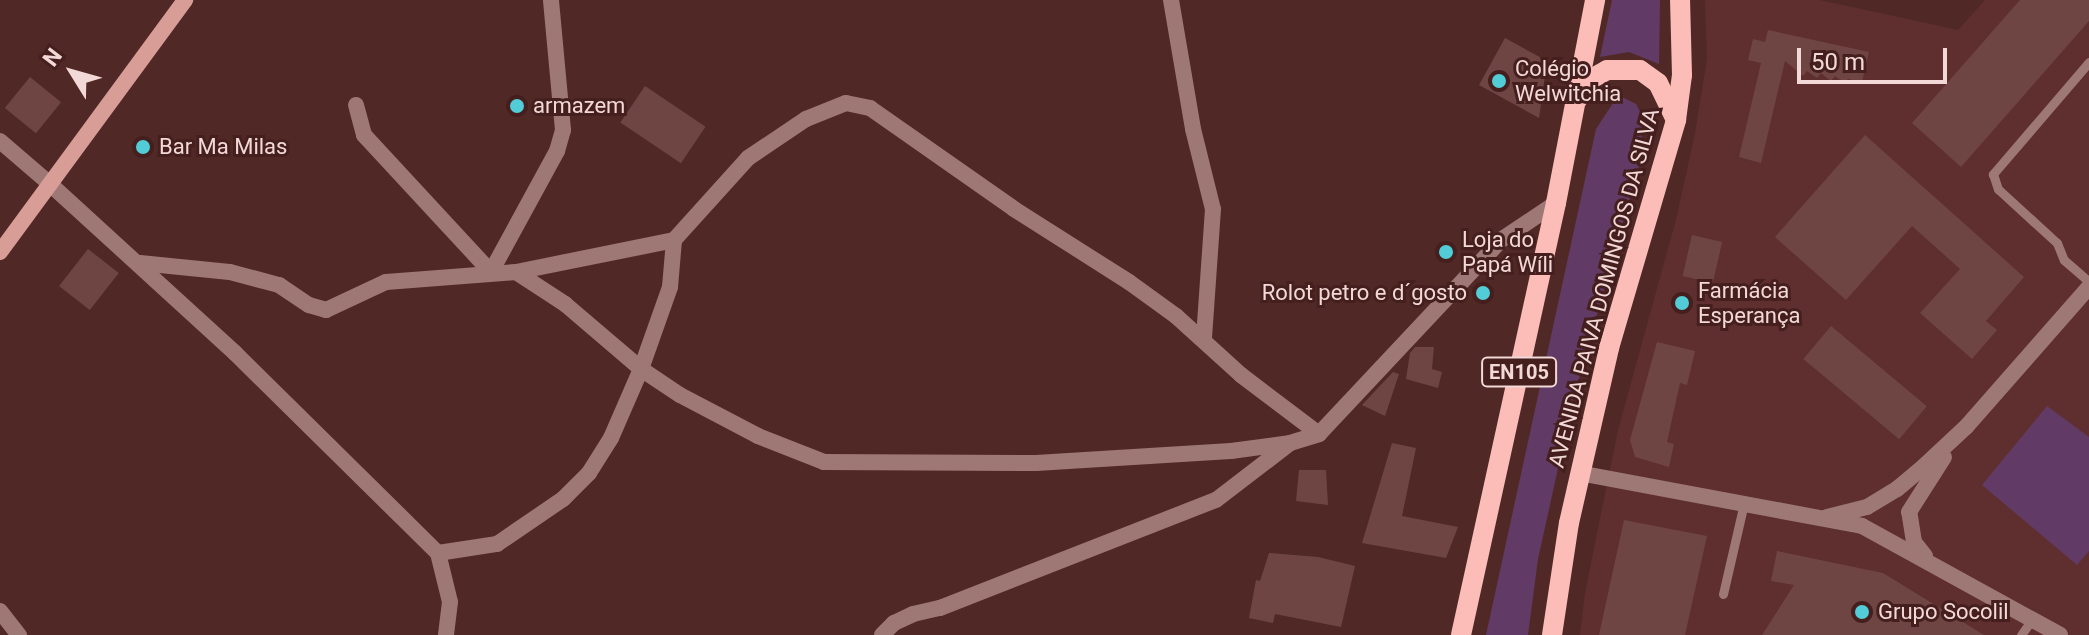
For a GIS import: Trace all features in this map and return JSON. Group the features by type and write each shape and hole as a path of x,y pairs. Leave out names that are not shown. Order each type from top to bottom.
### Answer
{"main road":[{"path":"0,252 184,0"},
{"name":"EN105","path":"1461,635 1556,203 1571,109 1595,0"},
{"name":"AVENIDA PAIVA DOMINGOS DA SILVA","path":"1552,635 1579,473 1609,348 1676,120 1682,75 1680,0"},
{"path":"1571,109 1591,79 1607,70 1622,68 1640,70 1658,83 1676,120"}],"street":[{"path":"491,272 557,151 563,130 551,0"},
{"path":"1171,0 1193,129 1213,209 1204,339"},
{"path":"140,263 230,272 279,285 309,305 326,310 386,282 516,272 674,240 748,158 806,119 846,103 870,108 1014,209 1129,282 1204,339 1241,375 1319,434"},
{"path":"356,105 364,135 491,272"},
{"path":"0,141 140,263 438,553 450,602 446,635"},
{"path":"516,272 565,304 641,369 680,395 758,436 824,462 1036,463 1231,451 1290,443 1319,434 1501,240 1556,203"},
{"path":"438,553 497,544 563,499 589,473 611,438 641,369 670,287 674,240"},
{"path":"1927,559 1914,542 1909,512 1966,427 2089,285"},
{"path":"1822,519 1867,507 1897,489 1966,427"},
{"path":"882,635 894,623 913,614 940,608 1216,500 1290,443"},
{"path":"1579,473 1862,526 1927,559 2060,635"},
{"path":"0,611 19,635"},
{"path":"0,633 7,635"}],"lane":[{"path":"2089,62 1993,174 1998,189 2057,243 2064,260 2089,285"},
{"path":"1723,594 1744,503"},
{"path":"2021,635 2032,619"}],"shaded area":[{"path":"1612,0 1660,0 1659,64 1629,52 1600,57"},
{"path":"1705,0 1820,0 1958,30 1985,0 2089,0 2089,635 1580,635 1585,593 1618,430 1676,220 1695,133 1707,59"},
{"path":"1624,98 1636,104 1643,117 1640,162 1574,396 1538,559 1528,635 1486,635 1596,129 1615,100"},
{"path":"2047,406 2089,437 2089,551 2077,565 1982,485"}],"building":[{"path":"2020,0 2089,0 2089,21 1961,167 1912,123"},
{"path":"1768,30 1869,52 1862,82 1848,79 1844,83 1835,76 1831,81 1821,73 1817,78 1807,71 1803,76 1785,61 1761,163 1739,157 1761,63 1748,60 1753,39 1765,42"},
{"name":"Colégio Welwitchia","path":"1505,38 1547,61 1539,118 1479,85"},
{"path":"30,77 61,102 36,133 5,108"},
{"path":"645,86 706,127 681,163 620,122"},
{"path":"1865,135 2024,277 1986,321 1997,330 1972,359 1920,313 1960,269 1912,226 1846,300 1775,237"},
{"path":"1692,235 1722,242 1713,283 1683,276"},
{"path":"88,249 119,273 90,310 59,286"},
{"path":"1831,326 1927,406 1899,439 1803,359"},
{"path":"1657,342 1695,351 1687,385 1680,383 1667,442 1674,444 1669,467 1635,457 1630,440"},
{"path":"1415,347 1434,347 1432,369 1442,372 1438,388 1406,379 1410,353"},
{"path":"1393,372 1399,374 1385,416 1362,405"},
{"path":"1392,443 1416,448 1402,516 1458,527 1446,558 1362,543"},
{"path":"1299,470 1326,470 1328,505 1296,501"},
{"path":"1624,520 1707,536 1685,635 1599,635"},
{"name":"Grupo Socolil","path":"1777,551 1883,573 1984,635 1762,635 1794,585 1771,581"},
{"path":"1269,553 1318,557 1355,566 1341,627 1275,614 1273,623 1249,618 1256,580 1260,581"}],"place":[{"name":"Colégio Welwitchia","path":"1499,81"},
{"name":"armazem","path":"517,106"},
{"name":"Bar Ma Milas","path":"143,147"},
{"name":"Loja do Papá Wíli","path":"1446,252"},
{"name":"Rolot petro e d´gosto","path":"1483,293"},
{"name":"Farmácia Esperança","path":"1682,303"},
{"name":"Grupo Socolil","path":"1862,612"}]}
